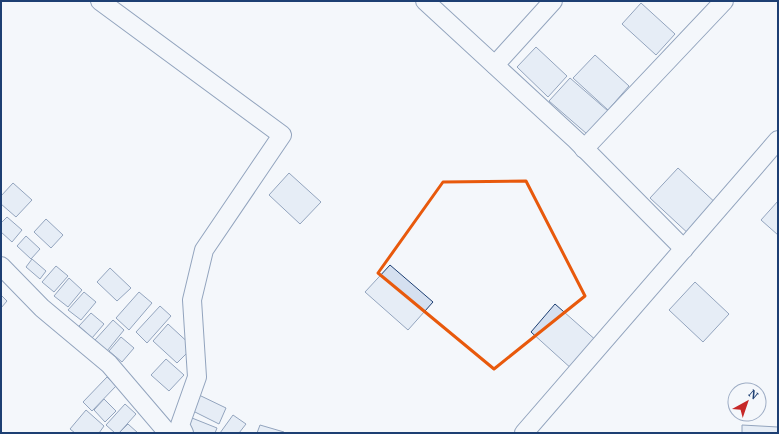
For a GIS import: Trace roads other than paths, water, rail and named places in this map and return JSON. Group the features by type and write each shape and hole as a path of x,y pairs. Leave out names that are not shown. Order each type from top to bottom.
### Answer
{"street":[{"path":"100,1 282,135 204,250 192,300 197,376 180,425 184,433"},
{"path":"425,1 584,149 684,249"},
{"path":"495,65 553,1"},
{"path":"584,149 724,1"},
{"path":"524,433 778,140"},
{"path":"1,266 42,308 109,364 168,433"}]}
